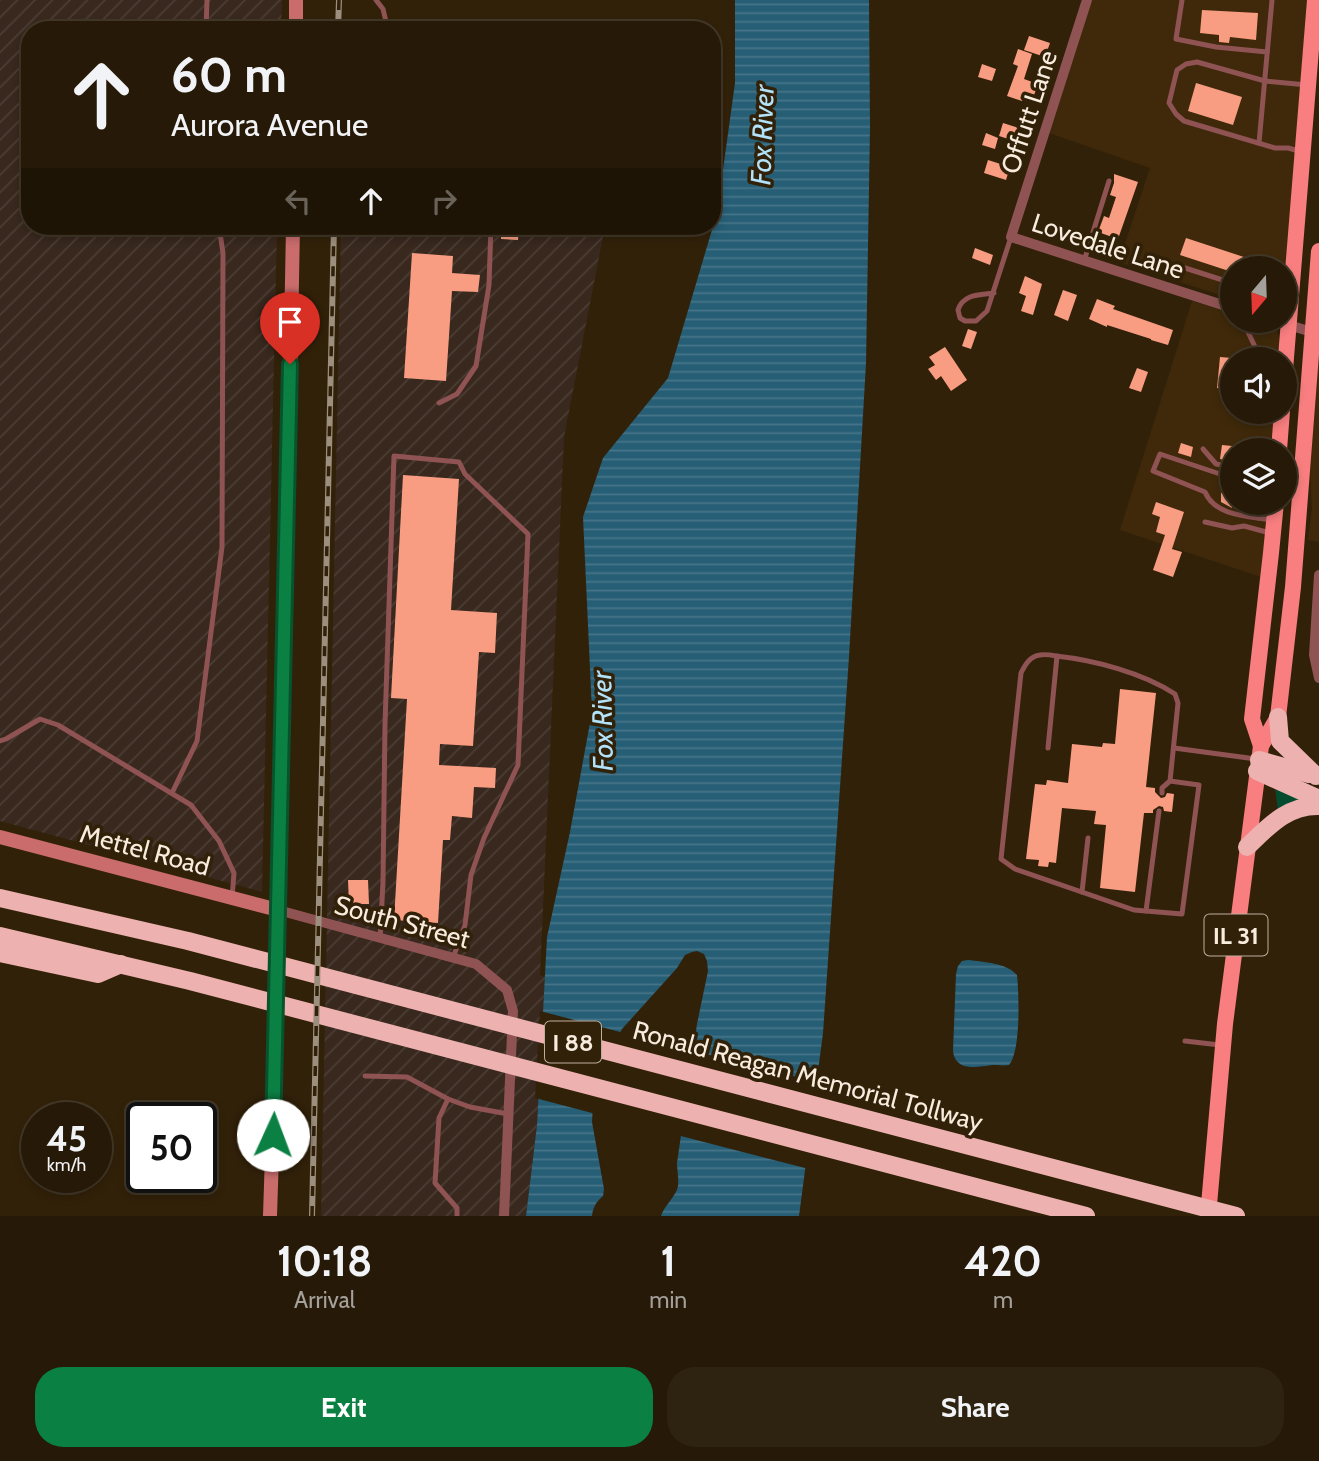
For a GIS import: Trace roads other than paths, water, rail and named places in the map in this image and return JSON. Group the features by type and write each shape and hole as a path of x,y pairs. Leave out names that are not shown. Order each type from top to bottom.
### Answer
{"highway":[{"path":"1278,717 1280,741 1318,777"},
{"path":"1259,759 1318,777"},
{"path":"1259,759 1319,799"},
{"path":"1247,847 1277,818 1295,809 1319,806"},
{"name":"Ronald Reagan Memorial Tollway","path":"0,898 188,941 1236,1216"},
{"name":"I 88","path":"0,936 190,981 1086,1216"},
{"name":"I 88","path":"0,953 98,974 121,964"}],"main road":[{"path":"1292,256 1315,0"},
{"path":"297,21 300,1"},
{"path":"270,1216 293,235"},
{"name":"IL 31","path":"1208,1216 1223,1045 1247,847 1259,759 1278,717 1293,587 1317,334 1319,251"},
{"path":"1259,759 1252,719 1272,515"},
{"name":"Mettel Road","path":"0,837 278,910"}],"street":[{"name":"Offutt Lane","path":"1011,237 1087,0"},
{"name":"Lovedale Lane","path":"1011,237 1220,304"},
{"path":"1297,328 1317,334"},
{"path":"1319,575 1314,656 1319,678"},
{"name":"South Street","path":"278,910 476,964 507,990 513,1011 508,1114"},
{"path":"504,1216 508,1114"}],"lane":[{"path":"206,0 206,21"},
{"path":"376,0 383,9 386,21"},
{"path":"1182,0 1176,39 1216,47 1268,52"},
{"path":"1259,143 1272,0"},
{"path":"1302,152 1275,148 1184,121 1169,103 1177,70 1186,64 1197,62 1265,81 1308,85"},
{"path":"1084,261 1109,180"},
{"path":"172,793 197,741 222,547 223,253 220,235"},
{"path":"439,403 457,394 476,366 489,285 491,235"},
{"path":"994,293 970,296 963,300 958,310 960,318 976,321 985,315 994,293 1011,237"},
{"path":"1185,268 1220,279"},
{"path":"1203,449 1216,464 1220,465"},
{"path":"1220,474 1160,454 1153,471 1205,492 1209,500 1220,509"},
{"path":"380,939 394,456 459,462 465,474 528,534 518,765 484,838 471,875 465,925 453,958"},
{"path":"1240,515 1269,524"},
{"path":"1263,515 1269,524"},
{"path":"1205,522 1232,528 1269,524"},
{"path":"1162,793 1162,788 1170,781 1178,703 1175,694 1148,681 1085,659 1041,654 1032,657 1025,664 1021,673 1001,859 1015,869 1134,910 1182,915 1199,785 1170,781"},
{"path":"1048,748 1057,656"},
{"path":"0,741 40,719 58,725 191,804 219,841 234,873 232,898"},
{"path":"1174,748 1259,759"},
{"path":"1146,911 1160,811"},
{"path":"1082,892 1088,838"},
{"path":"1185,1041 1223,1045"},
{"path":"365,1076 407,1077 448,1099 471,1107 508,1114"},
{"path":"448,1099 439,1118 435,1183 457,1208 457,1216"}],"water":[{"name":"Fox River","path":"735,0 869,0 866,363 823,1033 799,1216 661,1216 678,1186 677,1163 697,1024 708,971 704,954 697,951 685,955 677,968 622,1029 615,1043 593,1105 592,1122 604,1189 592,1216 526,1216 537,1125 547,937 592,712 583,517 603,458 668,378 710,235 721,235 721,184 735,83"},
{"path":"962,961 1001,966 1017,975 1019,1008 1016,1048 1009,1065 968,1067 955,1058 956,974"}],"railway":[{"path":"338,21 339,0"},
{"path":"312,1216 334,235"}]}
